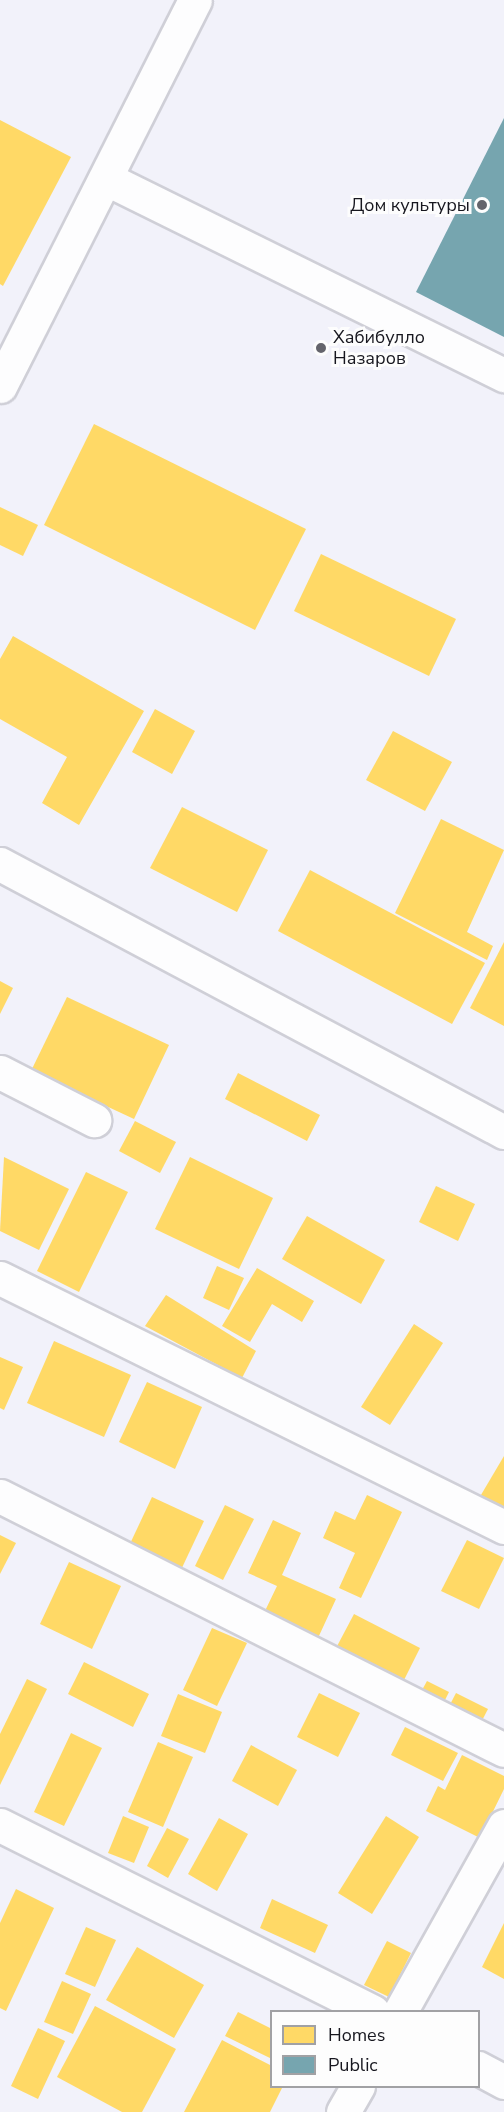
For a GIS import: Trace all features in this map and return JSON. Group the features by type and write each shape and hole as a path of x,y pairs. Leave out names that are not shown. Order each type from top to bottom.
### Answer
{"street":[{"path":"1,382 107,179 195,0"},
{"path":"107,179 504,375"},
{"path":"0,864 504,1132"},
{"path":"0,1072 94,1120"},
{"path":"0,1278 504,1527"},
{"path":"0,1496 504,1750"},
{"path":"0,1825 370,2010"},
{"path":"401,2010 504,1826"},
{"path":"480,2069 504,2082"},
{"path":"343,2112 357,2088"}],"building: Homes":[{"path":"0,120 71,157 3,286 0,284"},
{"path":"94,424 306,529 255,630 44,525"},
{"path":"0,507 38,525 23,556 0,545"},
{"path":"321,554 456,619 429,676 294,611"},
{"path":"13,636 144,711 79,825 42,803 67,757 0,719 0,659"},
{"path":"155,709 195,731 172,774 132,752"},
{"path":"393,731 452,762 425,811 366,780"},
{"path":"182,807 268,850 237,912 150,868"},
{"path":"441,819 504,850 467,932 493,946 487,960 395,913"},
{"path":"310,870 485,963 452,1024 278,931"},
{"path":"504,942 504,1026 470,1008"},
{"path":"0,981 13,988 0,1014"},
{"path":"67,997 169,1045 134,1119 31,1071"},
{"path":"238,1073 320,1115 307,1141 225,1099"},
{"path":"135,1121 176,1142 160,1173 119,1151"},
{"path":"4,1157 69,1189 39,1250 0,1231"},
{"path":"190,1157 273,1198 239,1269 155,1229"},
{"path":"86,1172 128,1192 79,1292 37,1271"},
{"path":"436,1186 475,1204 458,1241 419,1222"},
{"path":"307,1216 385,1260 361,1304 282,1259"},
{"path":"217,1266 244,1278 229,1310 203,1298"},
{"path":"257,1268 314,1301 302,1322 272,1304 250,1342 222,1326"},
{"path":"166,1295 256,1351 242,1378 145,1326"},
{"path":"414,1324 443,1343 390,1425 361,1407"},
{"path":"54,1341 131,1375 104,1437 27,1403"},
{"path":"0,1357 23,1367 4,1410 0,1408"},
{"path":"147,1382 202,1407 175,1469 119,1442"},
{"path":"504,1456 504,1516 478,1500"},
{"path":"367,1495 402,1512 361,1598 339,1588 355,1553 323,1538 335,1511 355,1520"},
{"path":"152,1497 204,1521 180,1572 128,1548"},
{"path":"225,1505 254,1519 223,1580 195,1566"},
{"path":"273,1520 301,1533 282,1575 336,1599 318,1638 264,1613 277,1586 248,1573"},
{"path":"0,1535 16,1543 0,1574"},
{"path":"467,1540 504,1558 479,1609 441,1591"},
{"path":"69,1562 121,1586 92,1649 40,1624"},
{"path":"354,1614 420,1648 402,1684 335,1650"},
{"path":"212,1628 247,1643 217,1706 183,1690"},
{"path":"84,1662 149,1694 133,1727 68,1694"},
{"path":"27,1679 47,1689 0,1785 0,1734"},
{"path":"427,1681 449,1692 439,1712 416,1701"},
{"path":"319,1693 360,1713 338,1757 297,1737"},
{"path":"456,1693 488,1709 476,1732 444,1716"},
{"path":"178,1694 222,1712 205,1753 161,1736"},
{"path":"405,1727 458,1753 443,1781 391,1755"},
{"path":"71,1733 102,1748 64,1826 34,1812"},
{"path":"158,1742 193,1757 163,1827 128,1812"},
{"path":"251,1745 297,1770 278,1806 232,1781"},
{"path":"462,1755 504,1776 504,1789 480,1838 426,1811 438,1786 445,1790"},
{"path":"123,1816 149,1827 134,1863 108,1853"},
{"path":"386,1816 419,1837 372,1914 338,1893"},
{"path":"219,1818 248,1834 217,1891 188,1874"},
{"path":"167,1828 189,1839 168,1878 147,1866"},
{"path":"16,1889 54,1908 6,2011 0,2008 0,1923"},
{"path":"272,1899 328,1925 315,1953 260,1928"},
{"path":"504,1923 504,1979 482,1967"},
{"path":"86,1927 116,1940 95,1987 65,1974"},
{"path":"387,1941 411,1953 389,1997 364,1985"},
{"path":"137,1947 204,1985 174,2038 106,2000"},
{"path":"62,1981 91,1994 73,2034 44,2022"},
{"path":"95,2006 176,2049 142,2112 122,2112 57,2077"},
{"path":"238,2012 270,2028 270,2058 225,2036"},
{"path":"38,2028 65,2041 38,2099 11,2086"},
{"path":"222,2040 270,2065 270,2088 282,2088 270,2112 184,2112"}],"building: Public":[{"name":"Дом культуры","path":"504,118 504,337 416,292"}],"place":[{"name":"Дом культуры","path":"482,205"},
{"name":"Хабибулло Назаров","path":"321,348"}]}
